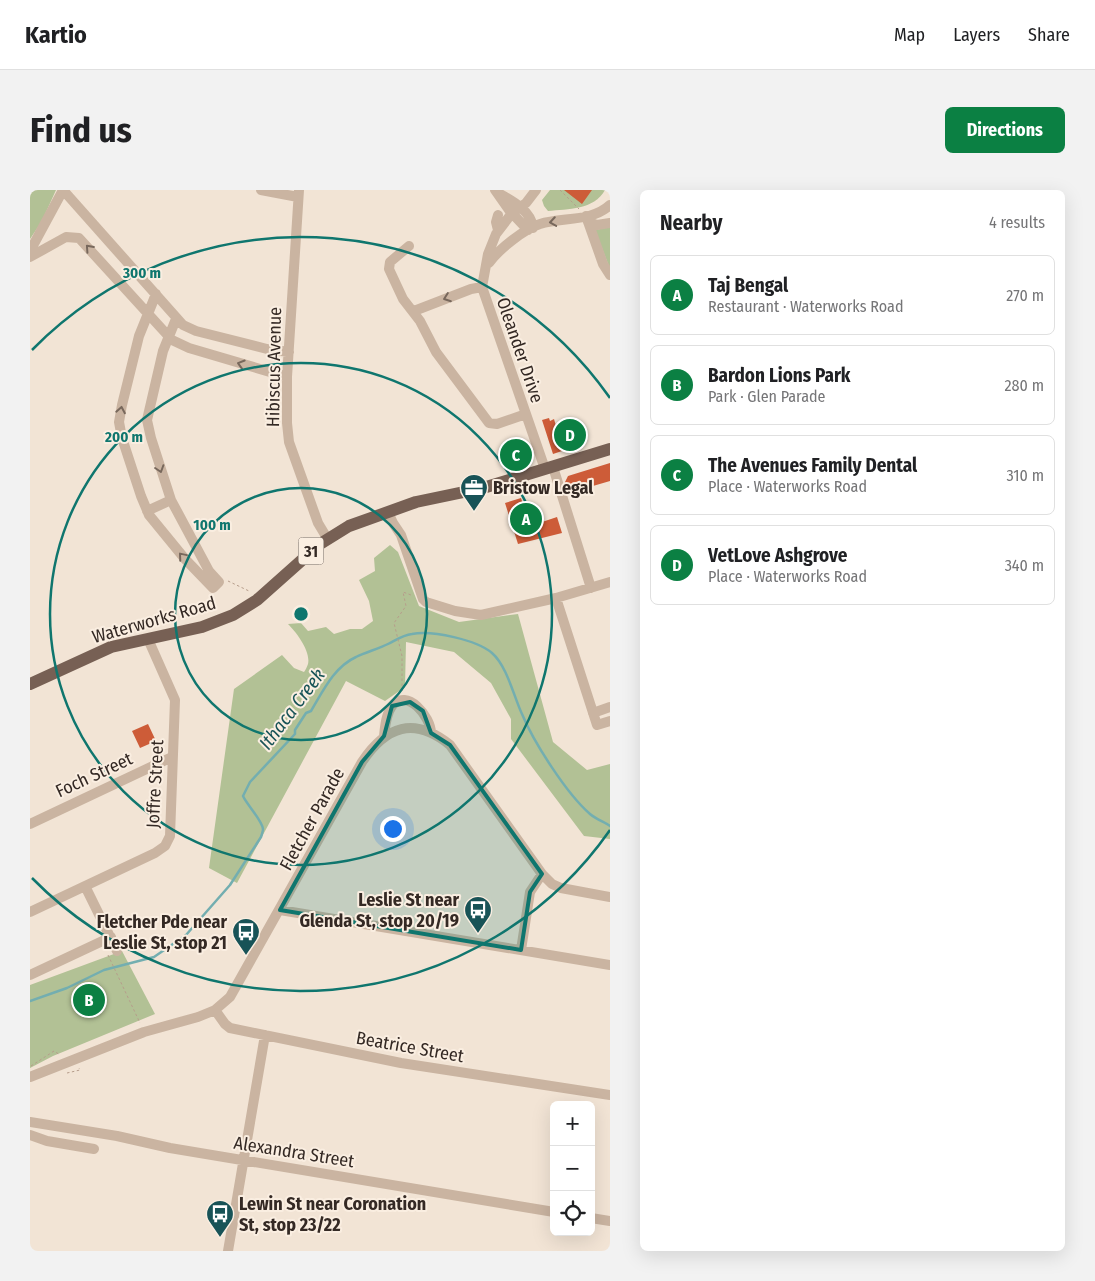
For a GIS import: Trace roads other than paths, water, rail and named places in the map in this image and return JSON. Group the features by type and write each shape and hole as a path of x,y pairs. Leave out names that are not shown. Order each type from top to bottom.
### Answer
{"main road":[{"name":"Waterworks Road","path":"30,684 104,650 202,627 223,620 262,596 327,538 349,526 426,500 483,488 610,449"}],"street":[{"path":"30,251 63,190 183,325 196,331 267,349 289,352"},
{"path":"262,190 299,193"},
{"name":"Oleander Drive","path":"536,190 527,202 516,210 498,230 490,249 482,287 526,414 549,468 591,588"},
{"path":"496,191 516,210 531,219 531,229"},
{"name":"Hibiscus Avenue","path":"299,193 287,377 287,423 289,442 318,523 327,538"},
{"path":"485,268 497,253 531,229 544,223 601,212 610,205"},
{"path":"498,215 496,222 498,230"},
{"path":"584,216 597,225 610,223"},
{"path":"584,216 603,264 610,275"},
{"path":"30,257 66,237 79,238 168,337 189,348 287,377"},
{"path":"410,246 391,260 388,266 403,299 414,311 442,361 489,423 497,424 526,414"},
{"path":"414,311 462,292 482,287"},
{"path":"156,294 139,336 119,422 122,438 147,511 156,525 213,588 219,582 202,557 171,500 147,420 168,337 176,319"},
{"path":"147,511 171,500"},
{"path":"388,512 401,535 423,599 426,602 454,611 481,615 517,608 610,582"},
{"path":"195,570 200,564 202,557"},
{"path":"556,598 597,725 610,721"},
{"name":"Joffre Street","path":"30,912 155,853 165,846 170,836 175,700 148,639"},
{"path":"384,736 389,712 396,703 402,701 410,702 423,711 428,719 431,732"},
{"path":"593,713 610,707"},
{"path":"384,736 395,731 416,728 431,732 450,745 542,874 552,884 561,888 610,897"},
{"name":"Fletcher Parade","path":"30,1078 154,1029 198,1017 215,1010 230,997 362,762 372,747 384,736"},
{"name":"Foch Street","path":"30,824 172,757"},
{"path":"521,950 530,892 542,874"},
{"path":"85,886 117,950"},
{"path":"280,910 610,965"},
{"path":"30,975 111,937"},
{"name":"Beatrice Street","path":"215,1010 230,1028 401,1063 610,1095"},
{"path":"228,1251 242,1160 265,1035"},
{"name":"Alexandra Street","path":"30,1122 117,1136 164,1147 550,1211"},
{"path":"30,1135 47,1141 94,1149"},
{"path":"595,1219 610,1222"}],"waterway":[{"name":"Ithaca Creek","path":"30,1001 67,988 104,970 154,957 186,935 230,885 261,837 262,825 243,796 250,782 295,734 295,730 306,713 311,711 330,680 341,667 356,657 406,635 431,633 454,637 476,644 492,653 502,666 510,682 527,726 552,767 581,805 592,816 610,826"}],"place":[{"name":"VetLove Ashgrove","path":"570,435"},
{"name":"The Avenues Family Dental","path":"516,455"},
{"name":"Bristow Legal","path":"474,512"},
{"name":"Taj Bengal","path":"526,519"},
{"name":"Leslie St near Glenda St, stop 20/19","path":"478,934"},
{"name":"Fletcher Pde near Leslie St, stop 21","path":"246,956"},
{"name":"Bardon Lions Park","path":"89,1000"},
{"name":"Lewin St near Coronation St, stop 23/22","path":"220,1238"}]}
